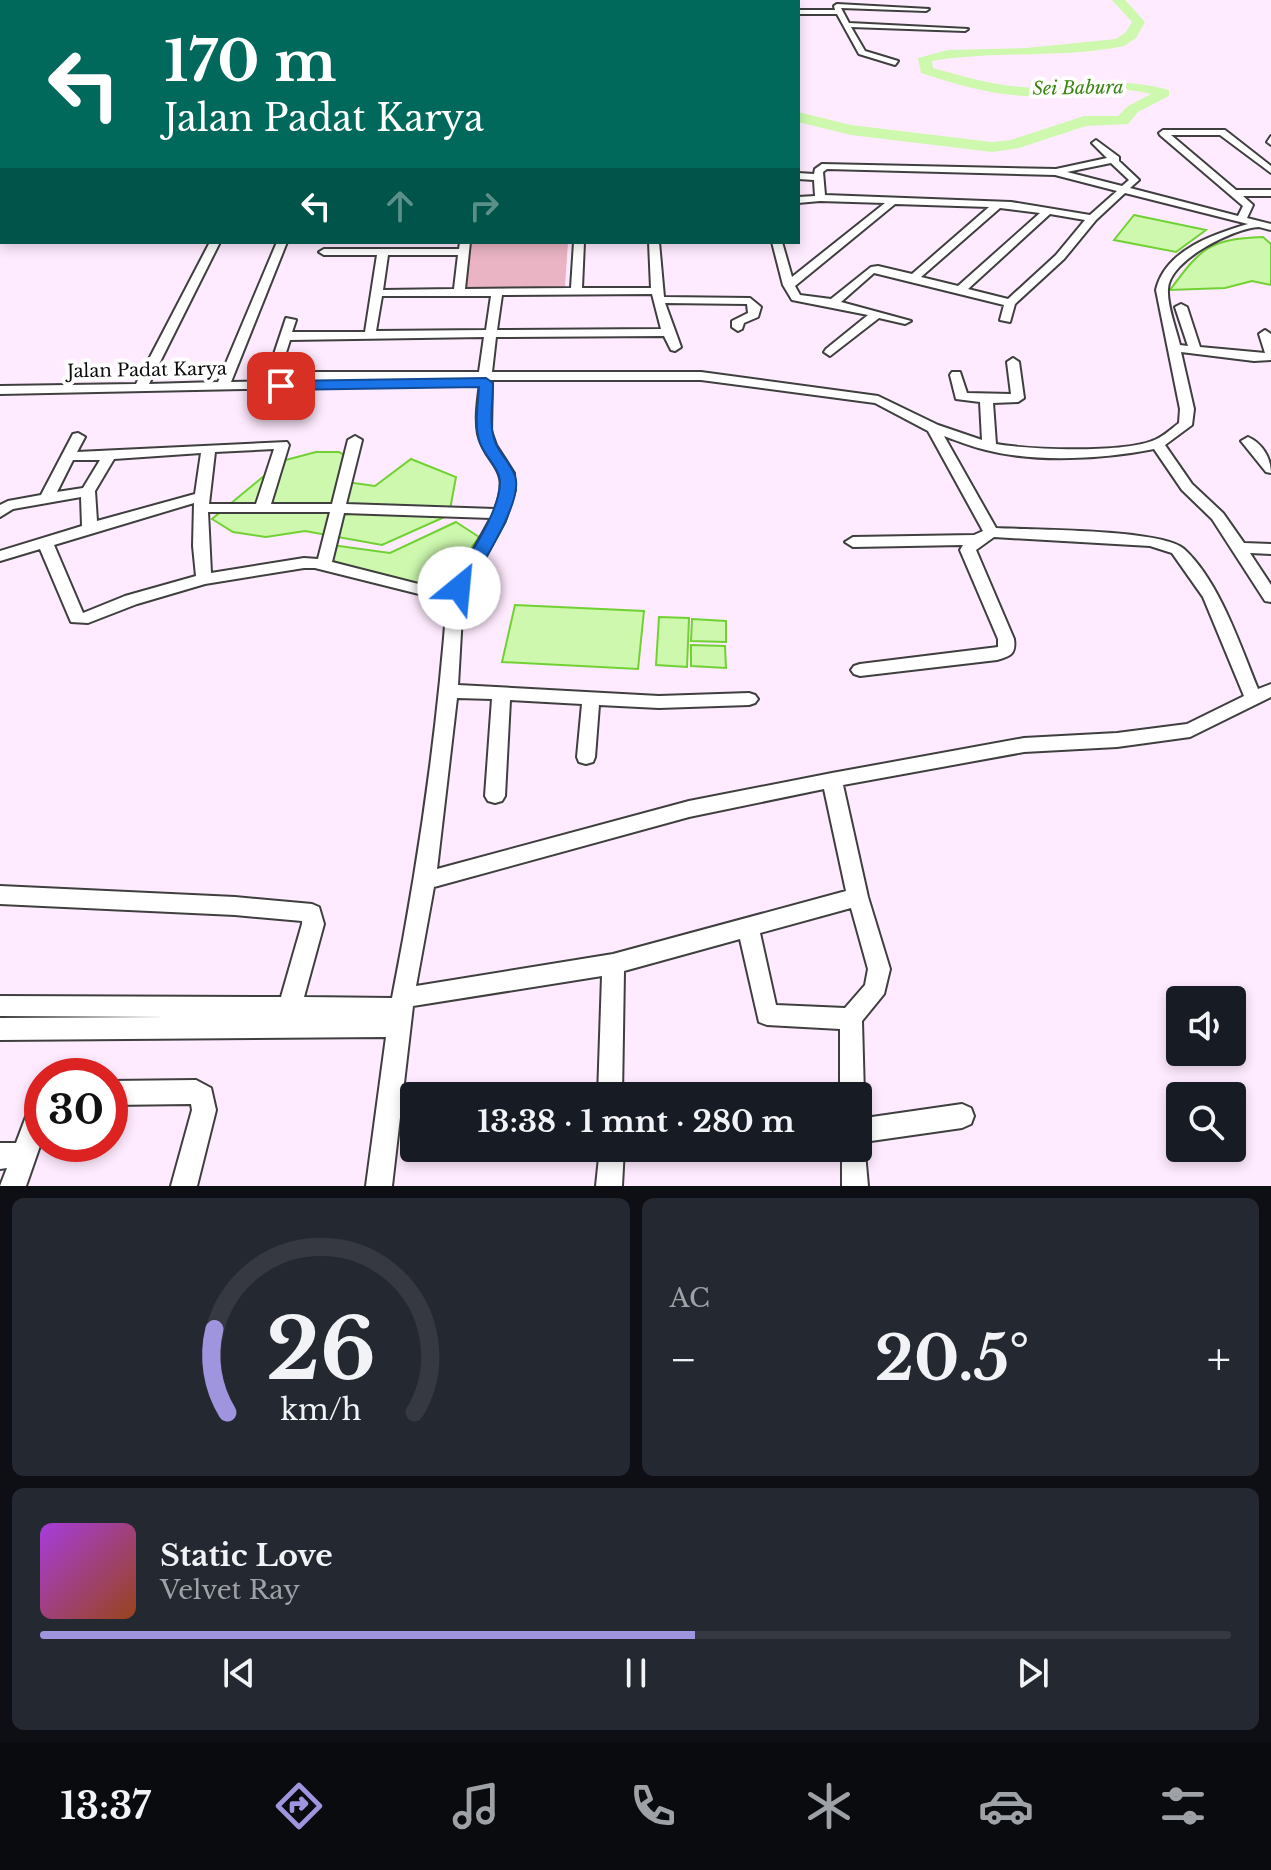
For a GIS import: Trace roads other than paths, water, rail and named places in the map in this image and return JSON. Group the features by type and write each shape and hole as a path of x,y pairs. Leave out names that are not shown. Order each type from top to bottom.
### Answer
{"street":[{"path":"895,63 862,52 837,6 926,9"},
{"path":"800,12 839,12"},
{"path":"846,25 965,29"},
{"path":"1242,219 1248,205 1163,133 1222,132 1271,170"},
{"path":"1006,320 1010,303 1060,257 1092,218 1125,191 1134,177 1096,143"},
{"path":"820,198 819,169 831,166 1055,172 1116,159"},
{"path":"1055,172 1265,226"},
{"path":"800,176 818,177"},
{"path":"1234,193 1271,193"},
{"path":"800,200 997,205 1092,218"},
{"path":"789,285 891,203"},
{"path":"916,276 997,205"},
{"path":"961,289 1049,210"},
{"path":"290,320 275,369 281,376 490,378 679,374 878,400 933,428 989,447 1025,453 1105,454 1158,444 1185,425 1187,409 1162,290 1163,281 1183,258 1205,240 1265,226"},
{"path":"140,388 214,244"},
{"path":"223,386 281,244"},
{"path":"576,292 579,244"},
{"path":"654,244 656,295 675,347"},
{"path":"778,244 789,285 799,300 833,303 905,321"},
{"path":"324,252 464,247 459,292"},
{"path":"370,335 379,293 383,251"},
{"path":"833,303 874,269 916,276 1010,303"},
{"path":"379,1186 401,1011 425,881 449,691 455,598 499,514 508,478 488,443 485,429 490,378 496,364 502,292"},
{"path":"379,293 576,292 750,301 755,307 754,315 738,321 738,327"},
{"path":"1181,307 1195,349"},
{"path":"830,352 876,315"},
{"path":"285,336 667,332"},
{"path":"1176,348 1254,357 1271,354 1265,334"},
{"path":"956,375 961,396 1018,398 1013,362"},
{"name":"Jalan Padat Karya","path":"0,390 490,378"},
{"path":"986,399 989,447"},
{"path":"933,428 984,536"},
{"path":"47,497 78,437"},
{"path":"324,565 355,440"},
{"path":"1248,441 1271,469"},
{"path":"1158,444 1187,487 1218,516 1271,597"},
{"path":"68,456 282,445 262,508"},
{"path":"204,579 199,547 201,503 209,448"},
{"path":"90,528 88,491 109,456 106,455"},
{"path":"0,513 8,505 88,491"},
{"path":"0,556 90,528 201,503 262,508 499,514"},
{"path":"860,670 997,654 1007,650 1006,639 968,550 984,536"},
{"path":"425,881 615,827 832,780 1024,745 1117,740 1190,730 1263,695 1211,596 1171,546 1152,541 984,536 853,542"},
{"path":"45,543 68,602 77,618 82,619 131,600 204,579 304,563 324,565 455,598"},
{"path":"1240,548 1271,549"},
{"path":"449,691 659,702 749,699"},
{"path":"495,796 501,696"},
{"path":"586,757 591,698"},
{"path":"832,780 858,897 879,969 879,980 872,998 851,1019 852,1082"},
{"path":"0,895 235,906 312,913 313,924 290,1007"},
{"path":"0,1029 401,1011 613,964 858,897"},
{"path":"748,927 767,1015 851,1019"},
{"path":"610,1082 613,964"},
{"path":"0,1006 290,1007 401,1011"},
{"path":"128,1093 196,1092 202,1096 204,1110 184,1186"},
{"path":"872,1129 962,1116"},
{"path":"13,1186 12,1156 24,1136"},
{"path":"609,1186 611,1162"},
{"path":"854,1162 855,1186"}],"waterway":[{"name":"Sei Babura","path":"800,117 851,130 992,147 1013,145 1084,121 1122,121 1133,109 1164,93 1116,85 1042,92 998,88 926,70 925,58 1119,43 1131,35 1139,22 1118,0"}]}
